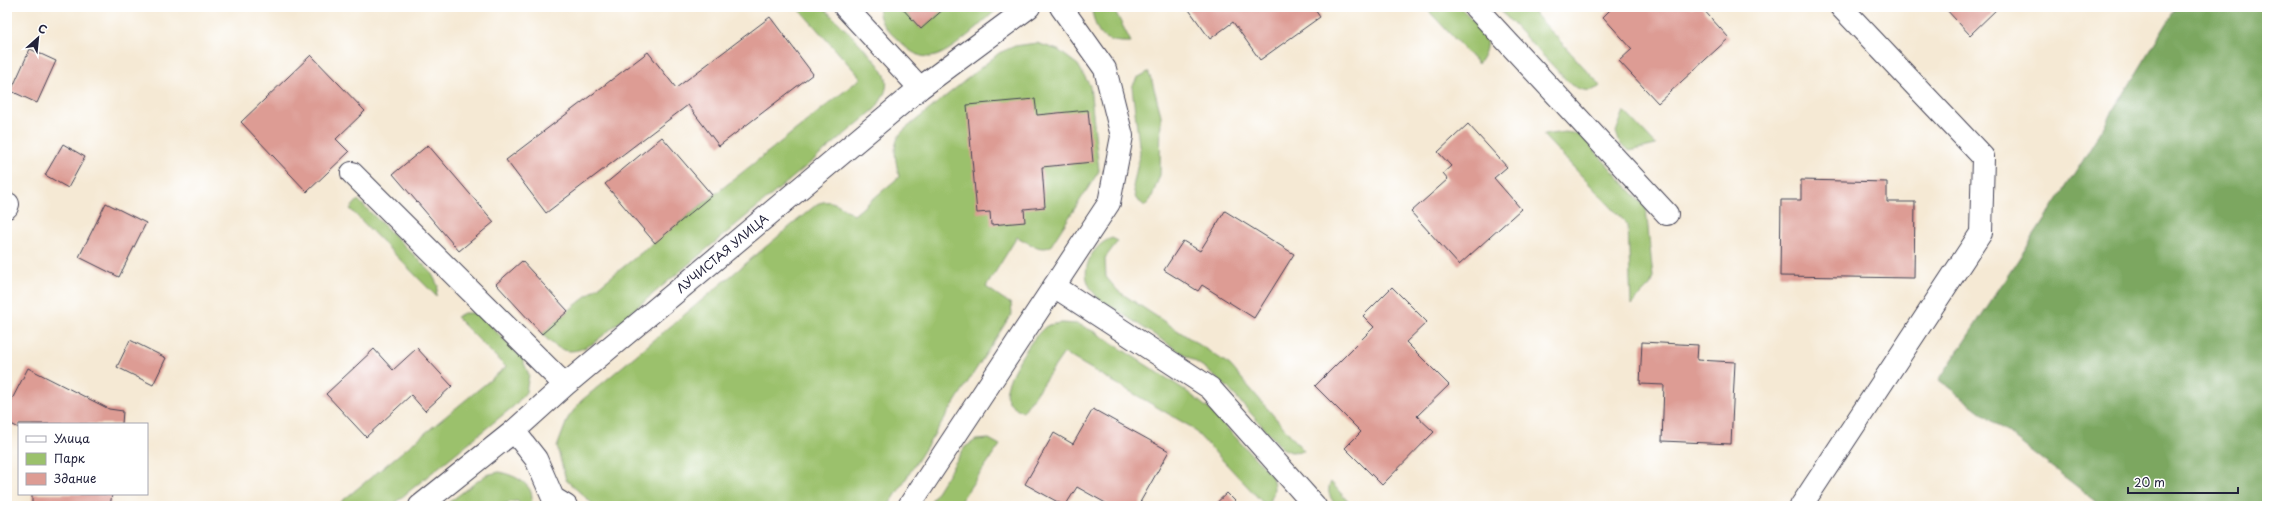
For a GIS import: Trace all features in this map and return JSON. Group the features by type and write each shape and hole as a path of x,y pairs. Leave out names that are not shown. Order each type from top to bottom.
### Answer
{"street":[{"path":"845,7 920,88"},
{"name":"ЛУЧИСТАЯ УЛИЦА","path":"420,506 514,430 565,385 920,88 1029,7"},
{"path":"909,506 973,406 1109,203 1122,136 1105,69 1061,7"},
{"path":"1475,7 1667,214"},
{"path":"1800,506 1981,233 1983,157 1841,7"},
{"path":"352,172 565,385"},
{"path":"1054,286 1210,388 1315,506"},
{"path":"514,430 536,459 553,498 566,506"}],"green space":[{"path":"797,7 823,7 876,62 887,82 884,95 875,109 594,343 579,350 572,351 560,349 554,345 542,334 568,311 861,78"},
{"path":"879,7 901,7 921,29 946,7 1000,7 947,51 938,55 925,57 916,54 907,48 889,32 881,20"},
{"path":"1091,7 1113,7 1131,42 1113,41 1102,35 1098,31"},
{"path":"1425,7 1460,7 1473,20 1483,33 1486,40 1484,55 1478,64"},
{"path":"1497,7 1529,7 1601,86 1593,90 1586,90 1579,89 1571,85"},
{"path":"2177,7 2267,7 2267,506 2095,506 2097,502 1939,380 2079,167"},
{"path":"1037,43 1058,50 1078,65 1090,86 1099,171 1050,247 1037,247 1017,237 986,287 1011,304 1012,313 893,499 887,506 595,506 566,480 557,447 568,418 581,401 817,204 822,202 832,202 854,215 899,177 895,146 904,130 999,53 1015,46"},
{"path":"1148,72 1152,81 1161,115 1160,175 1151,199 1145,206 1136,199 1133,187 1140,153 1132,87 1137,78"},
{"path":"1624,111 1656,145 1630,151 1620,144 1616,132"},
{"path":"1565,132 1578,134 1586,141 1646,208 1653,277 1650,286 1631,305 1628,225 1543,135"},
{"path":"358,200 431,272 438,286 436,296 350,209"},
{"path":"1112,238 1118,241 1105,258 1106,277 1118,291 1230,365 1304,451 1291,452 1282,448 1228,388 1205,368 1098,298 1089,285 1086,271 1090,257 1094,251 1105,241"},
{"path":"464,313 476,313 484,319 522,358 529,375 526,392 515,405 391,506 336,506 506,367 456,317"},
{"path":"1062,323 1078,324 1095,332 1185,390 1210,410 1271,475 1274,484 1274,491 1266,506 1191,427 1064,353 1023,412 1011,404 1007,398 1006,391 1020,359 1034,338 1041,331 1049,325"},
{"path":"989,439 1000,445 957,506 928,506 965,447 976,440"},
{"path":"499,472 518,479 528,487 532,499 530,506 523,506 517,501 492,506 444,506 486,475"},
{"path":"1331,482 1352,506 1337,506 1332,500 1329,492"}],"building":[{"path":"901,7 946,7 921,29"},
{"path":"1187,7 1313,7 1320,17 1260,60 1233,22 1210,39"},
{"path":"1613,7 1701,7 1729,38 1658,103 1619,61 1632,49 1603,17"},
{"path":"1944,7 1999,7 1970,35"},
{"path":"770,17 813,74 719,146 688,105 546,213 506,160 648,52 676,88"},
{"path":"30,49 56,61 37,103 11,91"},
{"path":"311,55 365,111 336,139 349,152 307,192 241,122"},
{"path":"1035,99 1037,115 1088,110 1093,162 1042,167 1045,207 1024,209 1025,222 991,225 990,212 977,213 967,105"},
{"path":"1468,124 1507,167 1494,178 1521,209 1459,265 1411,212 1448,179 1443,173 1451,166 1438,152"},
{"path":"662,137 712,195 655,243 605,184"},
{"path":"63,144 85,157 68,188 45,175"},
{"path":"428,145 494,222 459,251 393,174"},
{"path":"1801,180 1887,182 1887,202 1915,202 1914,278 1780,276 1781,200 1801,200"},
{"path":"106,203 146,223 119,277 79,257"},
{"path":"1225,211 1294,254 1254,318 1202,285 1198,291 1164,270 1183,241 1200,251"},
{"path":"522,261 568,311 542,334 496,284"},
{"path":"1392,287 1427,322 1406,342 1449,385 1417,416 1434,432 1382,485 1345,448 1361,432 1315,386 1374,327 1363,316"},
{"path":"130,340 166,358 153,385 117,367"},
{"path":"1642,342 1698,345 1697,360 1735,362 1731,444 1662,441 1664,385 1640,384"},
{"path":"417,348 452,386 425,411 411,395 366,437 326,394 374,349 393,370"},
{"path":"28,368 109,409 123,411 122,423 18,423 18,428 7,422 7,409"},
{"path":"1093,409 1169,451 1138,506 1111,506 1077,487 1065,506 1025,484 1054,433 1073,444"},
{"path":"1227,493 1240,506 1213,506"},
{"path":"32,495 112,495 110,506 32,506"}]}
